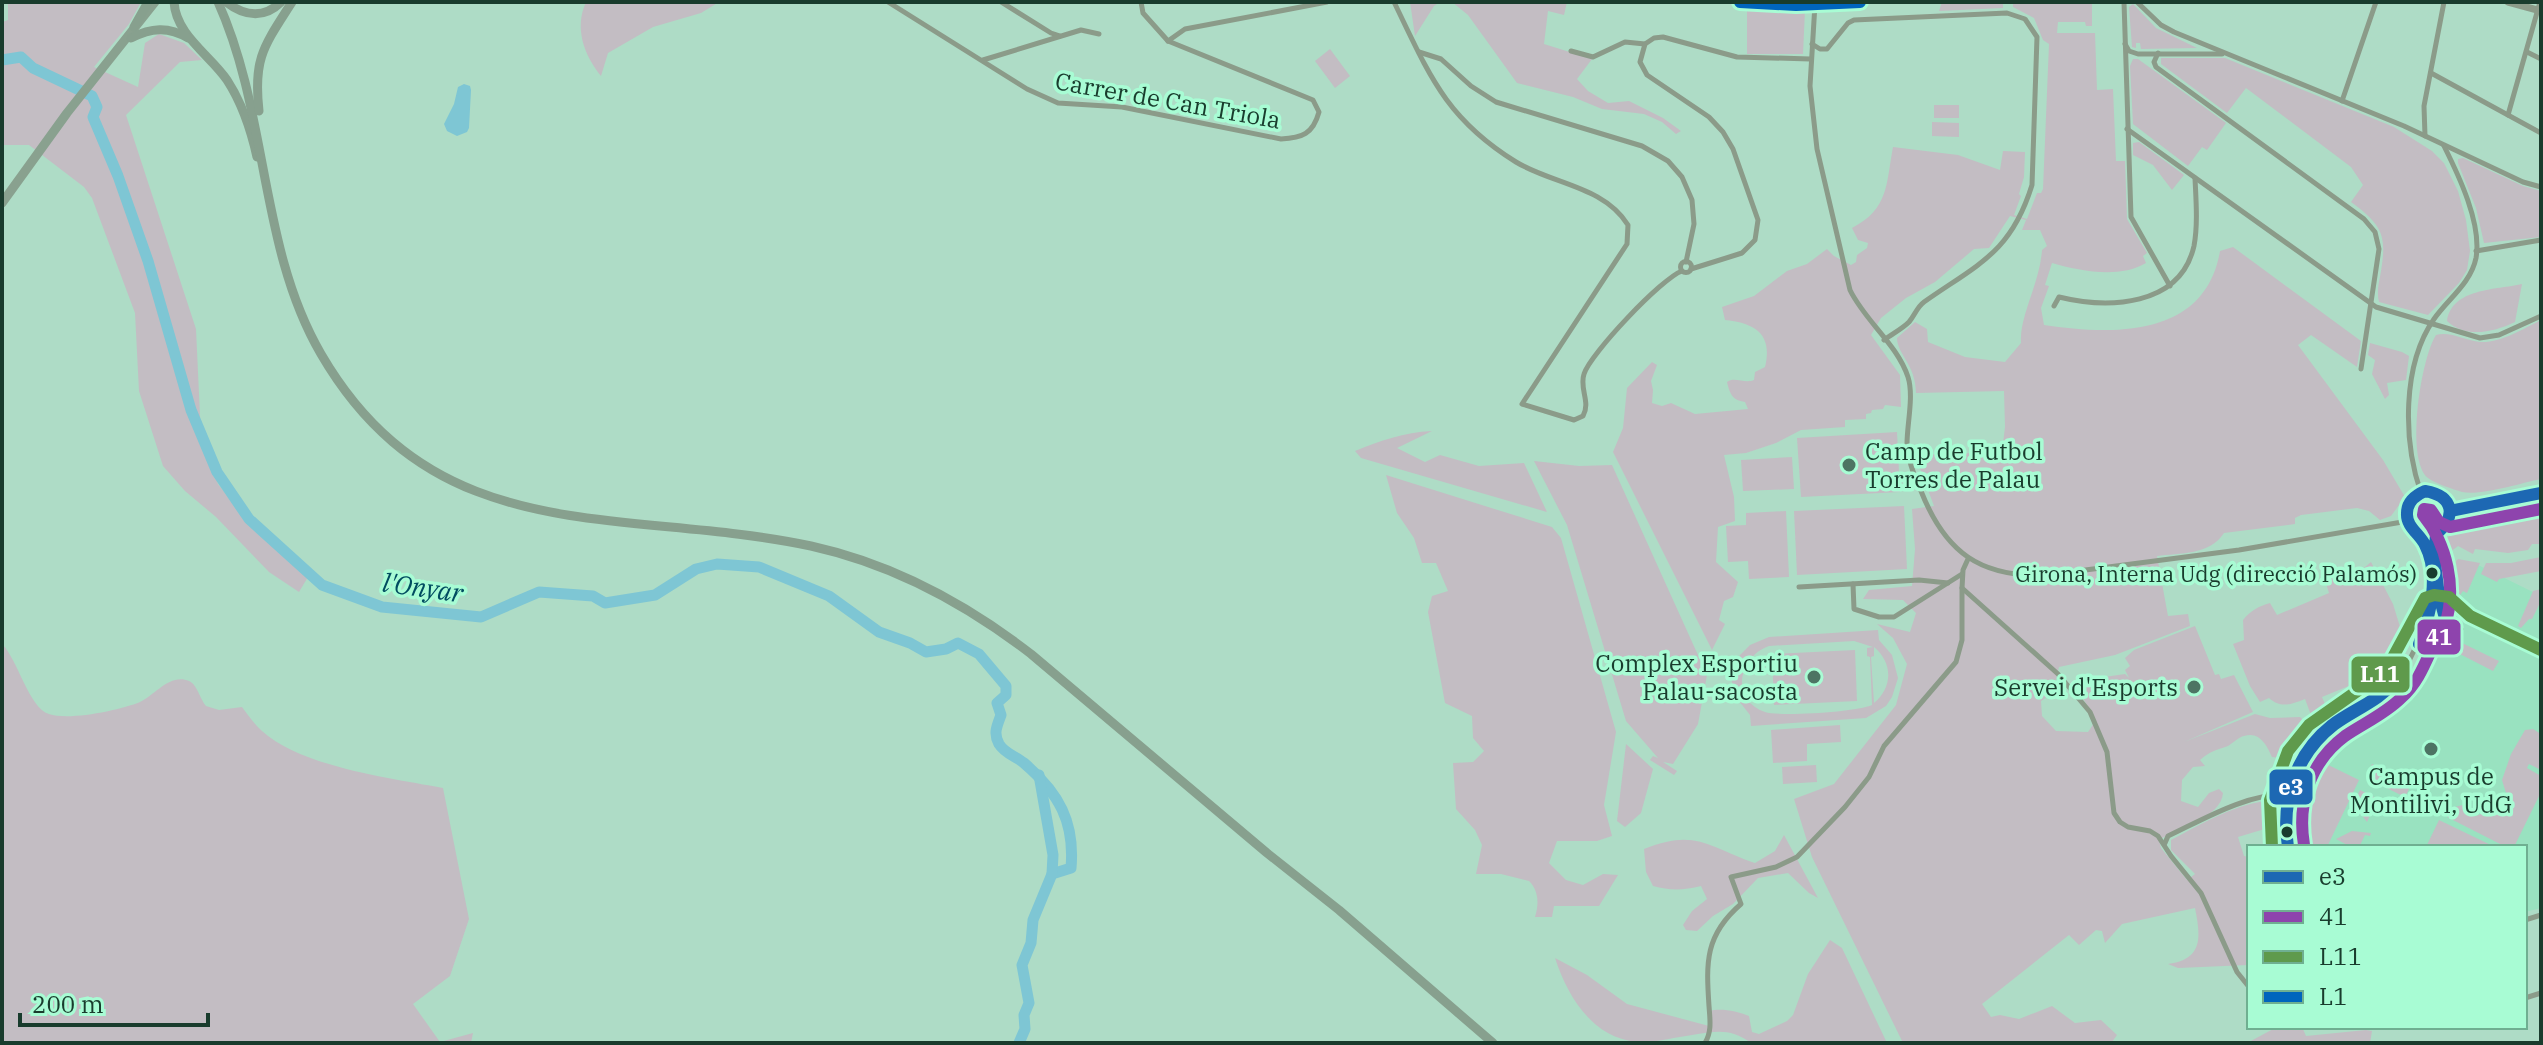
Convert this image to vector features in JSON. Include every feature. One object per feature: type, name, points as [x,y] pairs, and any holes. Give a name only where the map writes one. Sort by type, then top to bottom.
[{"type":"highway","points":[[134,27],[148,2]]},
{"type":"highway","points":[[174,2],[179,23],[227,80],[243,111],[255,150],[271,227],[301,314],[340,384],[383,431],[437,473],[497,500],[557,515],[811,546],[886,569],[949,598],[1004,632],[1031,654],[1339,910],[1493,1043]]},
{"type":"highway","points":[[218,2],[238,53],[282,257]]},
{"type":"highway","points":[[226,2],[238,10],[258,14],[274,9],[281,2]]},
{"type":"highway","points":[[259,139],[257,66],[268,38],[292,2]]},
{"type":"highway","points":[[131,38],[150,30],[164,29],[192,40]]},
{"type":"main road","points":[[2,203],[50,135],[155,2]]},
{"type":"main road","points":[[113,55],[163,2]]},
{"type":"street","name":"Carrer de Can Triola","points":[[888,2],[1027,89],[1058,103],[1122,107],[1281,139],[1306,135],[1317,120],[1319,112],[1313,100],[1168,41]]},
{"type":"street","points":[[1001,2],[1061,37]]},
{"type":"street","points":[[1141,2],[1143,13],[1168,41],[1185,29],[1327,2]]},
{"type":"street","points":[[1394,2],[1443,97],[1475,132],[1518,163],[1594,194],[1610,205],[1628,225],[1627,244],[1522,404],[1574,420],[1583,416],[1587,404],[1582,383],[1588,364],[1661,283],[1682,271],[1688,272],[1742,253],[1755,240],[1758,220],[1729,140],[1709,117],[1647,75],[1639,56],[1645,44],[1663,37],[1737,57],[1810,59]]},
{"type":"street","points":[[1740,2],[1860,2]]},
{"type":"street","points":[[2124,2],[2131,217],[2170,286]]},
{"type":"street","points":[[2137,2],[2167,28],[2444,145],[2523,182],[2541,187]]},
{"type":"street","points":[[2342,101],[2376,2]]},
{"type":"street","points":[[2425,137],[2424,106],[2444,2]]},
{"type":"street","points":[[2508,2],[2540,8],[2508,115]]},
{"type":"street","points":[[1815,4],[1810,86],[1820,165],[1850,290],[1904,369],[1909,382],[1907,444],[1913,474],[1932,519],[1968,559],[1996,572],[2047,575],[2230,552],[2408,521]]},
{"type":"street","points":[[1812,44],[1827,49],[1854,20],[1942,16],[2012,13],[2027,20],[2036,34],[2032,185],[2025,207],[2012,233],[1995,254],[1921,304],[1907,324],[1884,340]]},
{"type":"street","points":[[982,61],[1081,30],[1099,34]]},
{"type":"street","points":[[1571,51],[1593,57],[1625,42],[1645,44]]},
{"type":"street","points":[[2124,43],[2129,51],[2138,54],[2226,54]]},
{"type":"street","points":[[2198,53],[2203,44]]},
{"type":"street","points":[[1418,52],[1445,61],[1471,86],[1496,102],[1642,146],[1668,161],[1682,177],[1692,200],[1694,224],[1686,262],[1681,265],[1682,271]]},
{"type":"street","points":[[2527,52],[2541,59]]},
{"type":"street","points":[[2158,53],[2154,62],[2156,67],[2368,222],[2376,234],[2379,249],[2361,369]]},
{"type":"street","points":[[2125,67],[2128,59],[2138,54]]},
{"type":"street","points":[[2431,73],[2541,133]]},
{"type":"street","points":[[2127,129],[2370,305],[2485,338],[2541,316]]},
{"type":"street","points":[[2421,493],[2411,452],[2409,408],[2418,359],[2431,324],[2468,278],[2476,251],[2466,195],[2444,145]]},
{"type":"street","points":[[2054,306],[2059,297],[2085,302],[2116,302],[2144,297],[2170,286],[2185,269],[2194,245],[2195,178]]},
{"type":"street","points":[[2476,251],[2541,240]]},
{"type":"street","points":[[1686,262],[1690,263],[1691,269]]},
{"type":"street","points":[[2288,845],[2285,822],[2287,794],[2302,759],[2319,737],[2392,686],[2406,668],[2430,618],[2436,611],[2461,629],[2434,627],[2430,618],[2432,593],[2429,556],[2419,533],[2408,521],[2408,505],[2421,493],[2432,492],[2442,496],[2450,511],[2447,525],[2436,534],[2419,533]]},
{"type":"street","points":[[2450,511],[2541,493]]},
{"type":"street","points":[[2415,648],[2442,626],[2434,555],[2436,534]]},
{"type":"street","points":[[1705,1043],[1710,1034],[1709,950],[1715,932],[1725,917],[1741,904],[1731,877],[1776,867],[1802,853],[1845,807],[1869,777],[1884,746],[1956,662],[1962,640],[1963,573],[1968,559]]},
{"type":"street","points":[[1853,584],[1854,609],[1879,617],[1894,617],[1963,573]]},
{"type":"street","points":[[1799,587],[1919,580],[1948,583]]},
{"type":"street","points":[[1962,588],[2070,685],[2099,730],[2110,764],[2114,813],[2128,827],[2150,831],[2158,836],[2201,893],[2237,972],[2247,984]]},
{"type":"street","points":[[2164,844],[2168,836],[2211,815],[2265,797],[2287,794]]},
{"type":"shaded area","points":[[8,2],[141,2],[129,24],[94,67],[138,87],[145,43],[159,34],[184,43],[202,60],[180,62],[126,115],[196,329],[201,437],[218,484],[256,532],[308,577],[299,592],[269,572],[163,466],[139,391],[135,313],[92,198],[84,187],[29,145],[2,145],[2,22],[8,20]]},
{"type":"shaded area","points":[[586,2],[719,2],[701,13],[653,27],[608,53],[601,76],[583,41],[581,22]]},
{"type":"shaded area","points":[[1410,2],[1440,2],[1434,6],[1415,36]]},
{"type":"shaded area","points":[[1452,2],[1567,2],[1564,15],[1548,11],[1544,44],[1592,59],[1577,79],[1588,91],[1608,103],[1629,101],[1681,131],[1676,134],[1662,122],[1644,114],[1602,109],[1573,97],[1517,83],[1468,15]]},
{"type":"shaded area","points":[[1942,2],[2003,2],[2003,8],[1939,11]]},
{"type":"shaded area","points":[[2013,2],[2092,2],[2092,26],[2086,26],[2085,22],[2058,22],[2057,33],[2095,33],[2097,90],[2113,89],[2116,161],[2125,161],[2127,219],[2147,253],[2143,256],[2146,263],[2124,271],[2087,271],[2052,263],[2045,285],[2049,286],[2041,308],[2044,325],[2125,329],[2152,325],[2175,316],[2196,301],[2211,280],[2220,251],[2233,247],[2361,341],[2357,367],[2311,335],[2298,345],[2383,460],[2405,497],[2391,516],[2380,520],[2369,511],[2357,508],[2301,515],[2295,518],[2295,524],[2224,533],[2203,549],[2157,556],[2168,616],[2188,614],[2190,626],[2115,655],[2059,667],[2052,694],[2041,701],[2042,716],[2056,731],[2088,732],[2096,720],[2070,682],[2125,674],[2129,678],[2125,670],[2130,666],[2125,658],[2134,650],[2195,626],[2215,675],[2219,674],[2221,679],[2234,675],[2253,712],[2184,742],[2255,714],[2270,718],[2300,717],[2314,731],[2297,752],[2287,757],[2272,757],[2262,740],[2250,735],[2206,755],[2200,760],[2205,766],[2193,767],[2182,780],[2181,801],[2198,807],[2209,793],[2219,789],[2223,793],[2220,802],[2207,816],[2159,840],[2161,848],[2187,880],[2195,874],[2171,850],[2171,840],[2235,809],[2262,802],[2274,801],[2278,805],[2278,825],[2238,837],[2244,856],[2247,857],[2247,965],[2178,968],[2168,964],[2194,952],[2198,938],[2195,908],[2122,924],[2105,943],[2102,931],[2096,930],[2079,945],[2069,935],[1982,1004],[1991,1017],[2000,1015],[2019,1019],[2052,1006],[2075,1023],[2101,1020],[2117,1035],[2112,1042],[1903,1043],[1812,857],[1794,799],[1834,784],[1896,705],[1907,664],[1893,638],[1877,624],[1910,632],[1916,613],[1903,600],[1863,599],[1869,590],[1912,586],[1915,549],[1912,509],[1934,506],[1915,455],[2002,452],[2004,391],[1916,393],[1913,375],[1897,338],[1915,322],[1927,329],[1928,342],[1965,357],[2005,362],[2021,343],[2023,322],[2038,275],[2042,250],[2047,246],[2040,230],[2022,230],[2026,220],[2010,216],[1989,248],[1974,249],[1935,282],[1906,298],[1881,318],[1871,335],[1900,375],[1901,407],[1885,405],[1883,409],[1866,414],[1866,419],[1845,420],[1845,427],[1801,430],[1746,453],[1724,455],[1734,497],[1735,521],[1718,527],[1716,562],[1738,582],[1733,597],[1724,601],[1719,620],[1725,624],[1712,650],[1613,452],[1623,428],[1627,388],[1652,362],[1657,365],[1651,381],[1652,403],[1662,406],[1671,403],[1695,414],[1748,409],[1745,402],[1732,396],[1727,382],[1754,380],[1755,372],[1765,367],[1764,338],[1753,327],[1725,320],[1722,307],[1754,296],[1787,271],[1807,264],[1827,249],[1851,265],[1856,262],[1857,255],[1867,248],[1868,243],[1858,240],[1852,228],[1873,213],[1879,204],[1887,184],[1893,147],[1958,155],[2000,170],[2003,151],[2025,152],[2021,196],[2014,215],[2027,219],[2037,193],[2043,189],[2049,44],[2043,40],[2034,18],[2013,7]]},
{"type":"shaded area","points":[[2133,4],[2156,28],[2197,48],[2141,49],[2140,43],[2136,43],[2136,48],[2132,47],[2129,7]]},
{"type":"shaded area","points":[[1747,8],[1805,10],[1803,54],[1747,54]]},
{"type":"shaded area","points":[[1330,49],[1350,76],[1335,88],[1315,61]]},
{"type":"shaded area","points":[[2161,58],[2225,58],[2394,127],[2432,151],[2444,163],[2458,191],[2466,220],[2470,251],[2467,270],[2459,283],[2428,315],[2379,302],[2383,242],[2377,226],[2351,202],[2363,185],[2351,167],[2246,88],[2227,113],[2161,64]]},
{"type":"shaded area","points":[[2133,59],[2138,59],[2226,123],[2207,150],[2202,147],[2188,166],[2133,124],[2130,66]]},
{"type":"shaded area","points":[[1934,105],[1959,105],[1959,118],[1934,118]]},
{"type":"shaded area","points":[[1932,122],[1959,123],[1959,137],[1932,136]]},
{"type":"shaded area","points":[[2139,142],[2184,175],[2172,190],[2153,165],[2133,155],[2133,143]]},
{"type":"shaded area","points":[[2463,158],[2523,186],[2541,191],[2541,237],[2484,243],[2476,208],[2458,163],[2458,159]]},
{"type":"shaded area","points":[[2522,284],[2515,322],[2498,329],[2471,332],[2447,321],[2457,302],[2466,296]]},
{"type":"shaded area","points":[[2541,320],[2541,479],[2470,493],[2428,478],[2417,451],[2416,430],[2425,364],[2436,335],[2447,334],[2488,342],[2512,335]]},
{"type":"shaded area","points":[[2370,343],[2409,356],[2406,380],[2387,383],[2389,395],[2385,399],[2372,374],[2375,360],[2368,355]]},
{"type":"shaded area","points":[[1432,431],[1397,448],[1425,462],[1440,455],[1479,466],[1524,463],[1547,512],[1361,458],[1355,451],[1402,435]]},
{"type":"shaded area","name":"Camp de Futbol Torres de Palau","points":[[1897,432],[1900,492],[1801,497],[1797,438]]},
{"type":"shaded area","points":[[1792,457],[1794,489],[1743,491],[1741,460]]},
{"type":"shaded area","points":[[1534,461],[1579,466],[1612,465],[1707,675],[1698,724],[1673,764],[1663,762],[1677,771],[1674,775],[1650,760],[1653,756],[1658,758],[1626,721],[1567,525]]},
{"type":"shaded area","points":[[1386,475],[1552,527],[1561,538],[1616,732],[1604,805],[1612,836],[1597,841],[1557,841],[1549,863],[1566,880],[1583,885],[1603,874],[1618,875],[1599,906],[1554,906],[1552,917],[1535,917],[1537,898],[1529,881],[1501,874],[1476,874],[1482,845],[1475,830],[1456,809],[1453,763],[1473,762],[1484,751],[1473,738],[1472,716],[1445,703],[1428,612],[1432,596],[1448,591],[1436,563],[1422,563],[1414,538],[1397,513]]},
{"type":"shaded area","points":[[2429,495],[2442,500],[2447,513],[2442,526],[2429,531],[2416,526],[2411,513],[2416,500]]},
{"type":"shaded area","points":[[2541,503],[2541,544],[2508,553],[2475,549],[2473,554],[2458,546],[2449,553],[2443,574],[2442,543],[2463,522],[2472,517]]},
{"type":"shaded area","points":[[1904,506],[1907,569],[1797,575],[1794,511]]},
{"type":"shaded area","points":[[1786,511],[1789,577],[1749,579],[1748,561],[1728,562],[1726,526],[1746,525],[1746,513]]},
{"type":"shaded area","points":[[2541,557],[2541,571],[2499,579],[2497,582],[2481,574],[2486,563],[2511,563]]},
{"type":"shaded area","points":[[2458,559],[2480,563],[2467,593],[2463,591],[2449,609],[2448,595]]},
{"type":"shaded area","name":"Campus de Montilivi, UdG","points":[[2457,561],[2478,565],[2541,596],[2541,908],[2527,912],[2527,845],[2295,845],[2294,815],[2310,762],[2332,736],[2372,712],[2401,689],[2427,645],[2436,636],[2455,634],[2459,624],[2450,610]]},
{"type":"shaded area","points":[[2371,562],[2393,604],[2405,643],[2393,645],[2387,661],[2372,671],[2379,685],[2362,695],[2356,683],[2322,697],[2327,709],[2311,715],[2305,699],[2287,704],[2278,704],[2269,698],[2260,702],[2233,644],[2244,640],[2243,620],[2266,604],[2270,603],[2277,615],[2329,593],[2325,580],[2345,572],[2358,573]]},
{"type":"shaded area","points":[[2541,589],[2541,601],[2532,619],[2521,628],[2518,626],[2533,591]]},
{"type":"shaded area","points":[[2461,615],[2504,636],[2502,641],[2461,621],[2458,619]]},
{"type":"shaded area","points":[[1878,630],[1879,640],[1892,655],[1898,678],[1892,697],[1886,706],[1866,718],[1751,726],[1750,715],[1735,696],[1731,677],[1736,659],[1750,645],[1769,637]],"holes":[[[1854,641],[1873,647],[1867,648],[1872,705],[1835,712],[1773,713],[1754,706],[1746,698],[1742,679],[1745,669],[1750,659],[1769,646]],[[1874,647],[1885,660],[1888,675],[1885,690],[1874,703],[1871,657],[1874,656]]]},
{"type":"shaded area","points":[[2458,641],[2499,661],[2493,671],[2454,651]]},
{"type":"shaded area","points":[[2,644],[35,703],[49,714],[95,714],[121,708],[140,702],[169,682],[182,679],[194,685],[206,706],[219,710],[242,707],[262,731],[300,754],[373,775],[443,788],[469,919],[450,976],[413,1004],[440,1042],[473,1033],[471,1043],[2,1043]]},
{"type":"shaded area","name":"Complex Esportiu Palau-sacosta","points":[[1855,650],[1857,701],[1774,705],[1772,654]]},
{"type":"shaded area","points":[[1840,725],[1841,742],[1807,744],[1807,761],[1773,763],[1771,730]]},
{"type":"shaded area","points":[[2533,729],[2541,734],[2541,770],[2529,764],[2527,768],[2541,776],[2541,792],[2515,845],[2502,845],[2447,817],[2455,807],[2466,804],[2476,816],[2493,809],[2506,793],[2502,780],[2511,754],[2525,730]]},
{"type":"shaded area","points":[[1626,744],[1653,769],[1641,813],[1625,827],[1617,821]]},
{"type":"shaded area","points":[[2312,757],[2359,780],[2328,845],[2310,845],[2294,837],[2293,816],[2302,776]]},
{"type":"shaded area","points":[[2372,764],[2412,783],[2405,797],[2366,778]]},
{"type":"shaded area","points":[[1816,765],[1817,782],[1783,784],[1782,767]]},
{"type":"shaded area","points":[[2360,790],[2378,799],[2374,808],[2368,811],[2371,813],[2367,822],[2353,804]]},
{"type":"shaded area","points":[[2439,820],[2491,845],[2427,845]]},
{"type":"shaded area","points":[[2352,831],[2371,833],[2370,836],[2365,835],[2360,845],[2347,845],[2336,839]]},
{"type":"shaded area","points":[[1784,835],[1818,898],[1788,873],[1758,878],[1733,904],[1713,916],[1697,931],[1686,930],[1683,925],[1692,911],[1707,899],[1701,886],[1666,889],[1653,886],[1646,872],[1644,849],[1662,843],[1677,840],[1701,842],[1755,863],[1775,851]]},
{"type":"shaded area","points":[[1830,940],[1842,948],[1887,1043],[1751,1043],[1723,1032],[1649,1042],[1626,1040],[1597,1026],[1586,1015],[1567,988],[1555,958],[1587,975],[1627,1004],[1709,1026],[1709,1011],[1734,1011],[1749,1016],[1752,1032],[1759,1034],[1793,1015],[1808,974]]},
{"type":"shaded area","points":[[2273,1029],[2303,1029],[2306,1036],[2372,1031],[2370,1043],[2247,1043]]},
{"type":"water","points":[[464,84],[471,90],[469,128],[457,136],[447,131],[444,124],[458,87]]},
{"type":"waterway","name":"l'Onyar","points":[[2,60],[21,57],[33,68],[92,96],[97,107],[93,117],[148,261],[191,410],[217,472],[249,519],[322,585],[382,607],[481,617],[539,592],[593,596],[605,603],[655,595],[696,569],[717,564],[759,567],[829,596],[879,632],[926,652],[946,649],[958,643],[979,654],[1006,686],[1006,695],[997,703],[1001,715],[997,740],[1004,750],[1036,774],[1055,797],[1067,822],[1072,852],[1071,868],[1052,874],[1033,920],[1031,943],[1022,965],[1029,1003],[1024,1015],[1025,1029],[1019,1043]]},
{"type":"waterway","name":"l'Onyar","points":[[1039,775],[1053,855],[1052,874]]},
{"type":"transit line","name":"L1","points":[[1740,2],[1796,5],[1860,2]]},
{"type":"transit line","name":"e3","points":[[2425,491],[2442,497],[2449,508],[2447,521],[2436,534],[2435,545],[2436,578],[2446,622],[2419,644],[2430,608],[2432,569],[2430,556],[2411,526],[2407,513],[2413,499],[2425,491]]},
{"type":"transit line","name":"e3","points":[[2450,511],[2541,493]]},
{"type":"transit line","name":"41","points":[[2304,845],[2305,799],[2323,758],[2345,736],[2407,693],[2445,625],[2450,596],[2448,567],[2438,539],[2423,515],[2424,509],[2431,510],[2439,522],[2450,527],[2541,509]]},
{"type":"transit line","name":"L11","points":[[2272,845],[2270,800],[2288,751],[2309,725],[2380,675],[2425,598],[2434,595],[2449,597],[2470,616],[2541,650]]},
{"type":"transit line","name":"e3","points":[[2301,762],[2321,736],[2335,724],[2389,688]]},
{"type":"transit line","name":"e3","points":[[2301,762],[2308,750],[2332,725],[2389,688]]},
{"type":"transit line","name":"e3","points":[[2287,810],[2301,764]]},
{"type":"transit line","name":"e3","points":[[2287,810],[2293,780],[2301,764]]},
{"type":"transit line","name":"e3","points":[[2286,829],[2287,810]]},
{"type":"transit line","name":"e3","points":[[2286,829],[2287,810]]},
{"type":"transit line","name":"e3","points":[[2286,829],[2288,845]]},
{"type":"transit line","name":"e3","points":[[2286,829],[2288,845]]},
{"type":"place","name":"Camp de Futbol Torres de Palau","points":[[1849,465]]},
{"type":"place","name":"Girona, Interna Udg (direcció Palamós)","points":[[2432,573]]},
{"type":"place","name":"Complex Esportiu Palau-sacosta","points":[[1814,677]]},
{"type":"place","name":"Servei d'Esports","points":[[2194,687]]},
{"type":"place","name":"Campus de Montilivi, UdG","points":[[2431,749]]}]
